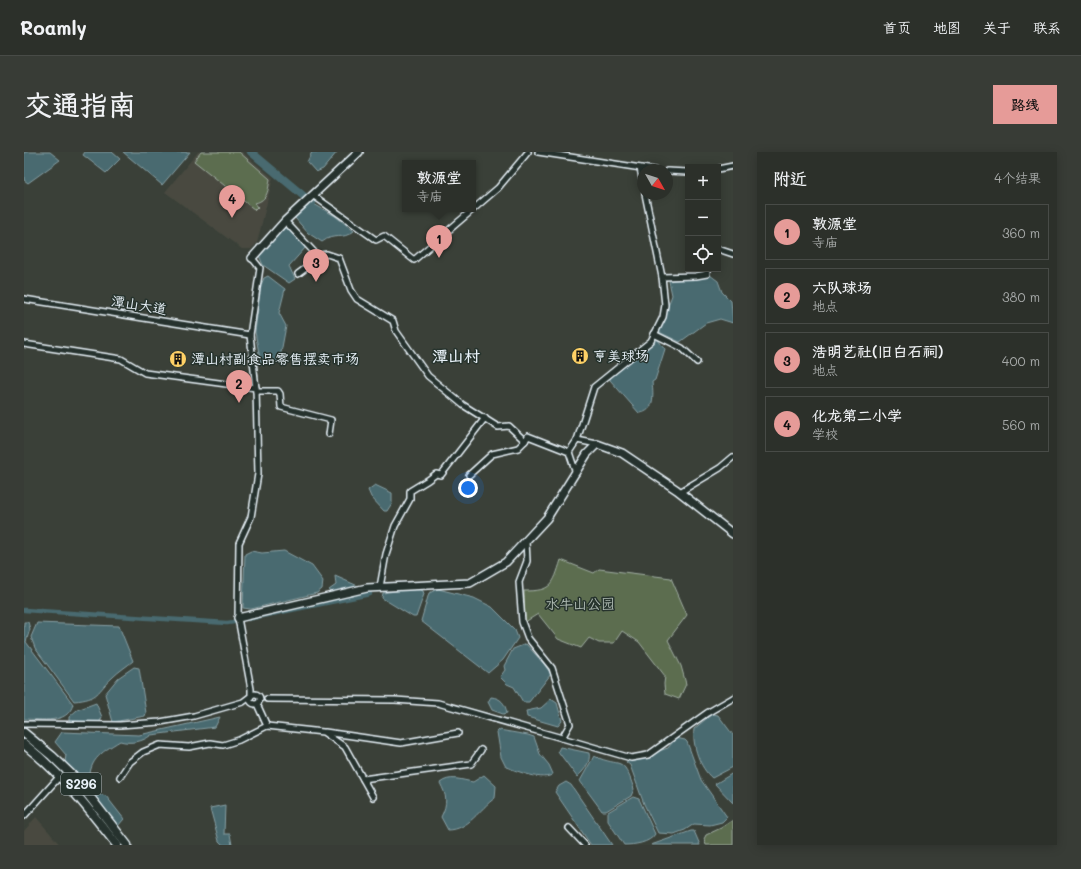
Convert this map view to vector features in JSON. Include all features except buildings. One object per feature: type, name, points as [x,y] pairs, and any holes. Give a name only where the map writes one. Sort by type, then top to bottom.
[{"type":"main road","name":"S296","points":[[24,734],[52,756],[76,779],[126,845]]},
{"type":"main road","name":"S296","points":[[24,744],[71,787],[117,845]]},
{"type":"street","points":[[267,726],[256,704],[250,701],[251,689],[238,618],[239,543],[251,517],[258,474],[256,390],[250,335],[260,268],[252,258],[285,222],[359,152]]},
{"type":"street","points":[[476,207],[498,188],[528,152]]},
{"type":"street","points":[[538,152],[637,168]]},
{"type":"street","points":[[721,168],[733,166]]},
{"type":"street","points":[[673,172],[685,172]]},
{"type":"street","points":[[311,199],[376,240],[384,236],[414,260],[470,212]]},
{"type":"street","points":[[569,452],[577,440],[594,387],[651,341],[663,317],[666,305],[662,277],[646,200]]},
{"type":"street","points":[[285,222],[314,252],[315,256]]},
{"type":"street","points":[[721,250],[733,254]]},
{"type":"street","points":[[298,274],[306,268],[315,256],[327,254],[339,258],[351,290],[357,299],[392,321],[396,331],[428,376],[463,405],[498,427],[509,426],[525,441]]},
{"type":"street","points":[[662,277],[696,276],[707,274],[707,272]]},
{"type":"street","name":"潭山大道","points":[[24,300],[250,335]]},
{"type":"street","points":[[654,334],[682,348],[698,362]]},
{"type":"street","points":[[24,344],[121,358],[144,373],[256,390],[278,391],[280,394],[281,407],[331,420],[329,434]]},
{"type":"street","points":[[380,587],[386,554],[395,526],[410,499],[410,491],[436,474],[441,475],[485,418]]},
{"type":"street","points":[[469,475],[492,454],[518,448],[528,436],[569,452]]},
{"type":"street","points":[[577,440],[597,444],[622,453],[680,492],[733,534]]},
{"type":"street","points":[[238,618],[367,588],[470,583],[506,562],[526,541],[546,518],[587,454],[597,444]]},
{"type":"street","points":[[569,452],[576,473]]},
{"type":"street","points":[[680,492],[720,468],[733,456]]},
{"type":"street","points":[[526,541],[527,560],[519,582],[522,622],[528,638],[552,668],[559,684],[570,724],[562,738]]},
{"type":"street","points":[[251,689],[258,695],[267,699],[395,700],[438,703],[631,758],[648,755],[707,713],[733,698]]},
{"type":"street","points":[[24,724],[120,725],[160,722],[194,716],[243,702],[251,696],[258,695]]},
{"type":"street","points":[[256,704],[260,700],[258,695]]},
{"type":"street","points":[[243,702],[256,704],[267,699]]},
{"type":"street","points":[[120,777],[130,762],[143,752],[160,746],[189,746],[210,743],[223,745],[239,740],[267,726],[401,743],[458,733]]},
{"type":"street","points":[[323,732],[345,747],[373,797]]},
{"type":"street","points":[[363,779],[471,764],[482,750]]},
{"type":"street","points":[[24,816],[60,776]]},
{"type":"street","points":[[569,828],[585,845]]},
{"type":"shaded area","points":[[198,152],[242,152],[273,178],[257,243],[251,249],[242,249],[165,192]]},
{"type":"shaded area","points":[[36,817],[60,845],[24,845],[24,831]]},
{"type":"green space","points":[[201,152],[239,152],[270,179],[267,194],[263,200],[255,203],[258,207],[255,210],[194,161]]},
{"type":"green space","name":"水牛山公园","points":[[561,560],[594,573],[599,569],[671,578],[687,615],[668,640],[681,666],[686,684],[679,699],[665,694],[665,676],[639,642],[622,631],[614,643],[599,643],[589,638],[581,648],[558,639],[538,614],[525,622],[524,591],[540,590],[550,585],[556,575]]},
{"type":"green space","points":[[733,820],[733,845],[706,845],[704,839],[706,835]]},
{"type":"water","points":[[24,152],[50,152],[60,160],[28,183],[24,180]]},
{"type":"water","points":[[85,152],[112,152],[120,159],[106,173],[83,155]]},
{"type":"water","points":[[123,152],[190,152],[162,185]]},
{"type":"water","points":[[312,152],[337,152],[323,169],[316,172],[307,162]]},
{"type":"water","points":[[312,203],[335,216],[354,231],[346,236],[331,237],[322,242],[308,233],[295,218],[306,206]]},
{"type":"water","points":[[284,225],[287,226],[306,247],[289,266],[295,279],[289,283],[263,265],[258,253]]},
{"type":"water","points":[[710,275],[718,281],[722,292],[731,301],[733,323],[720,319],[706,323],[680,342],[659,332],[672,295],[669,281]]},
{"type":"water","points":[[268,276],[285,289],[279,313],[286,326],[280,358],[278,361],[261,364],[255,332],[261,285],[264,278]]},
{"type":"water","points":[[658,340],[665,349],[655,380],[652,382],[653,391],[651,406],[644,412],[639,413],[610,380],[610,376],[653,341]]},
{"type":"water","points":[[375,485],[392,493],[392,503],[387,511],[384,511],[371,497],[368,490]]},
{"type":"water","points":[[251,551],[262,553],[284,551],[312,566],[323,581],[322,589],[317,593],[251,609],[243,608],[245,554]]},
{"type":"water","points":[[335,576],[358,586],[333,593],[329,590],[336,585]]},
{"type":"water","points":[[407,589],[419,589],[423,591],[424,594],[416,617],[413,617],[382,598],[383,593]]},
{"type":"water","points":[[438,589],[474,598],[492,607],[515,630],[518,638],[503,660],[488,673],[421,621],[429,593]]},
{"type":"water","points":[[24,622],[28,622],[30,629],[26,642],[73,704],[70,711],[60,718],[46,720],[24,719]]},
{"type":"water","points":[[37,623],[119,626],[133,661],[115,675],[97,694],[89,699],[74,701],[35,648],[31,637]]},
{"type":"water","points":[[526,644],[551,674],[529,702],[523,702],[514,687],[507,684],[500,677],[505,670],[504,666],[513,649]]},
{"type":"water","points":[[134,667],[139,668],[146,713],[145,716],[113,722],[105,694],[118,678]]},
{"type":"water","points":[[491,697],[502,702],[507,713],[503,714],[492,710],[488,702]]},
{"type":"water","points":[[551,699],[557,703],[562,721],[558,726],[527,717],[526,711],[541,708]]},
{"type":"water","points":[[96,703],[102,717],[99,723],[69,722],[69,717],[77,710]]},
{"type":"water","points":[[712,714],[718,715],[733,735],[733,767],[712,778],[704,768],[698,756],[694,742],[694,729]]},
{"type":"water","points":[[220,717],[215,727],[151,735],[136,742],[120,741],[96,759],[91,770],[90,786],[99,794],[106,796],[124,819],[117,827],[65,762],[66,755],[55,742],[62,732],[139,735]]},
{"type":"water","points":[[499,730],[534,737],[540,754],[549,765],[553,774],[543,777],[523,773],[506,767],[501,757],[497,732]]},
{"type":"water","points":[[676,738],[687,742],[701,780],[727,817],[722,822],[710,825],[694,824],[685,830],[674,834],[658,833],[644,804],[630,765],[626,762],[668,748]]},
{"type":"water","points":[[560,747],[589,753],[589,760],[586,766],[577,777],[558,751]]},
{"type":"water","points":[[594,756],[623,766],[627,770],[634,789],[631,796],[606,811],[602,811],[580,781]]},
{"type":"water","points":[[733,773],[733,803],[715,784]]},
{"type":"water","points":[[484,775],[496,786],[495,798],[468,823],[462,827],[448,830],[441,817],[445,808],[446,800],[440,783],[448,779],[460,779],[473,782]]},
{"type":"water","points":[[566,782],[571,785],[612,845],[591,845],[555,792],[559,786]]},
{"type":"water","points":[[633,797],[639,799],[655,834],[649,840],[637,844],[624,845],[608,821],[608,812]]},
{"type":"water","points":[[225,805],[224,834],[230,834],[232,845],[223,845],[219,841],[210,808]]},
{"type":"water","points":[[694,831],[700,845],[651,845]]},
{"type":"waterway","points":[[251,152],[312,203]]},
{"type":"waterway","points":[[248,619],[370,594]]},
{"type":"waterway","points":[[24,610],[227,623],[241,621]]},
{"type":"place","name":"化龙第二小学","points":[[232,218]]},
{"type":"place","name":"敦源堂","points":[[439,258]]},
{"type":"place","name":"浩明艺社(旧白石祠)","points":[[316,282]]},
{"type":"place","name":"亨美球场","points":[[580,356]]},
{"type":"place","name":"潭山村副食品零售摆卖市场","points":[[178,359]]},
{"type":"place","name":"六队球场","points":[[239,403]]},
{"type":"district","name":"潭山村","points":[[456,356]]}]
